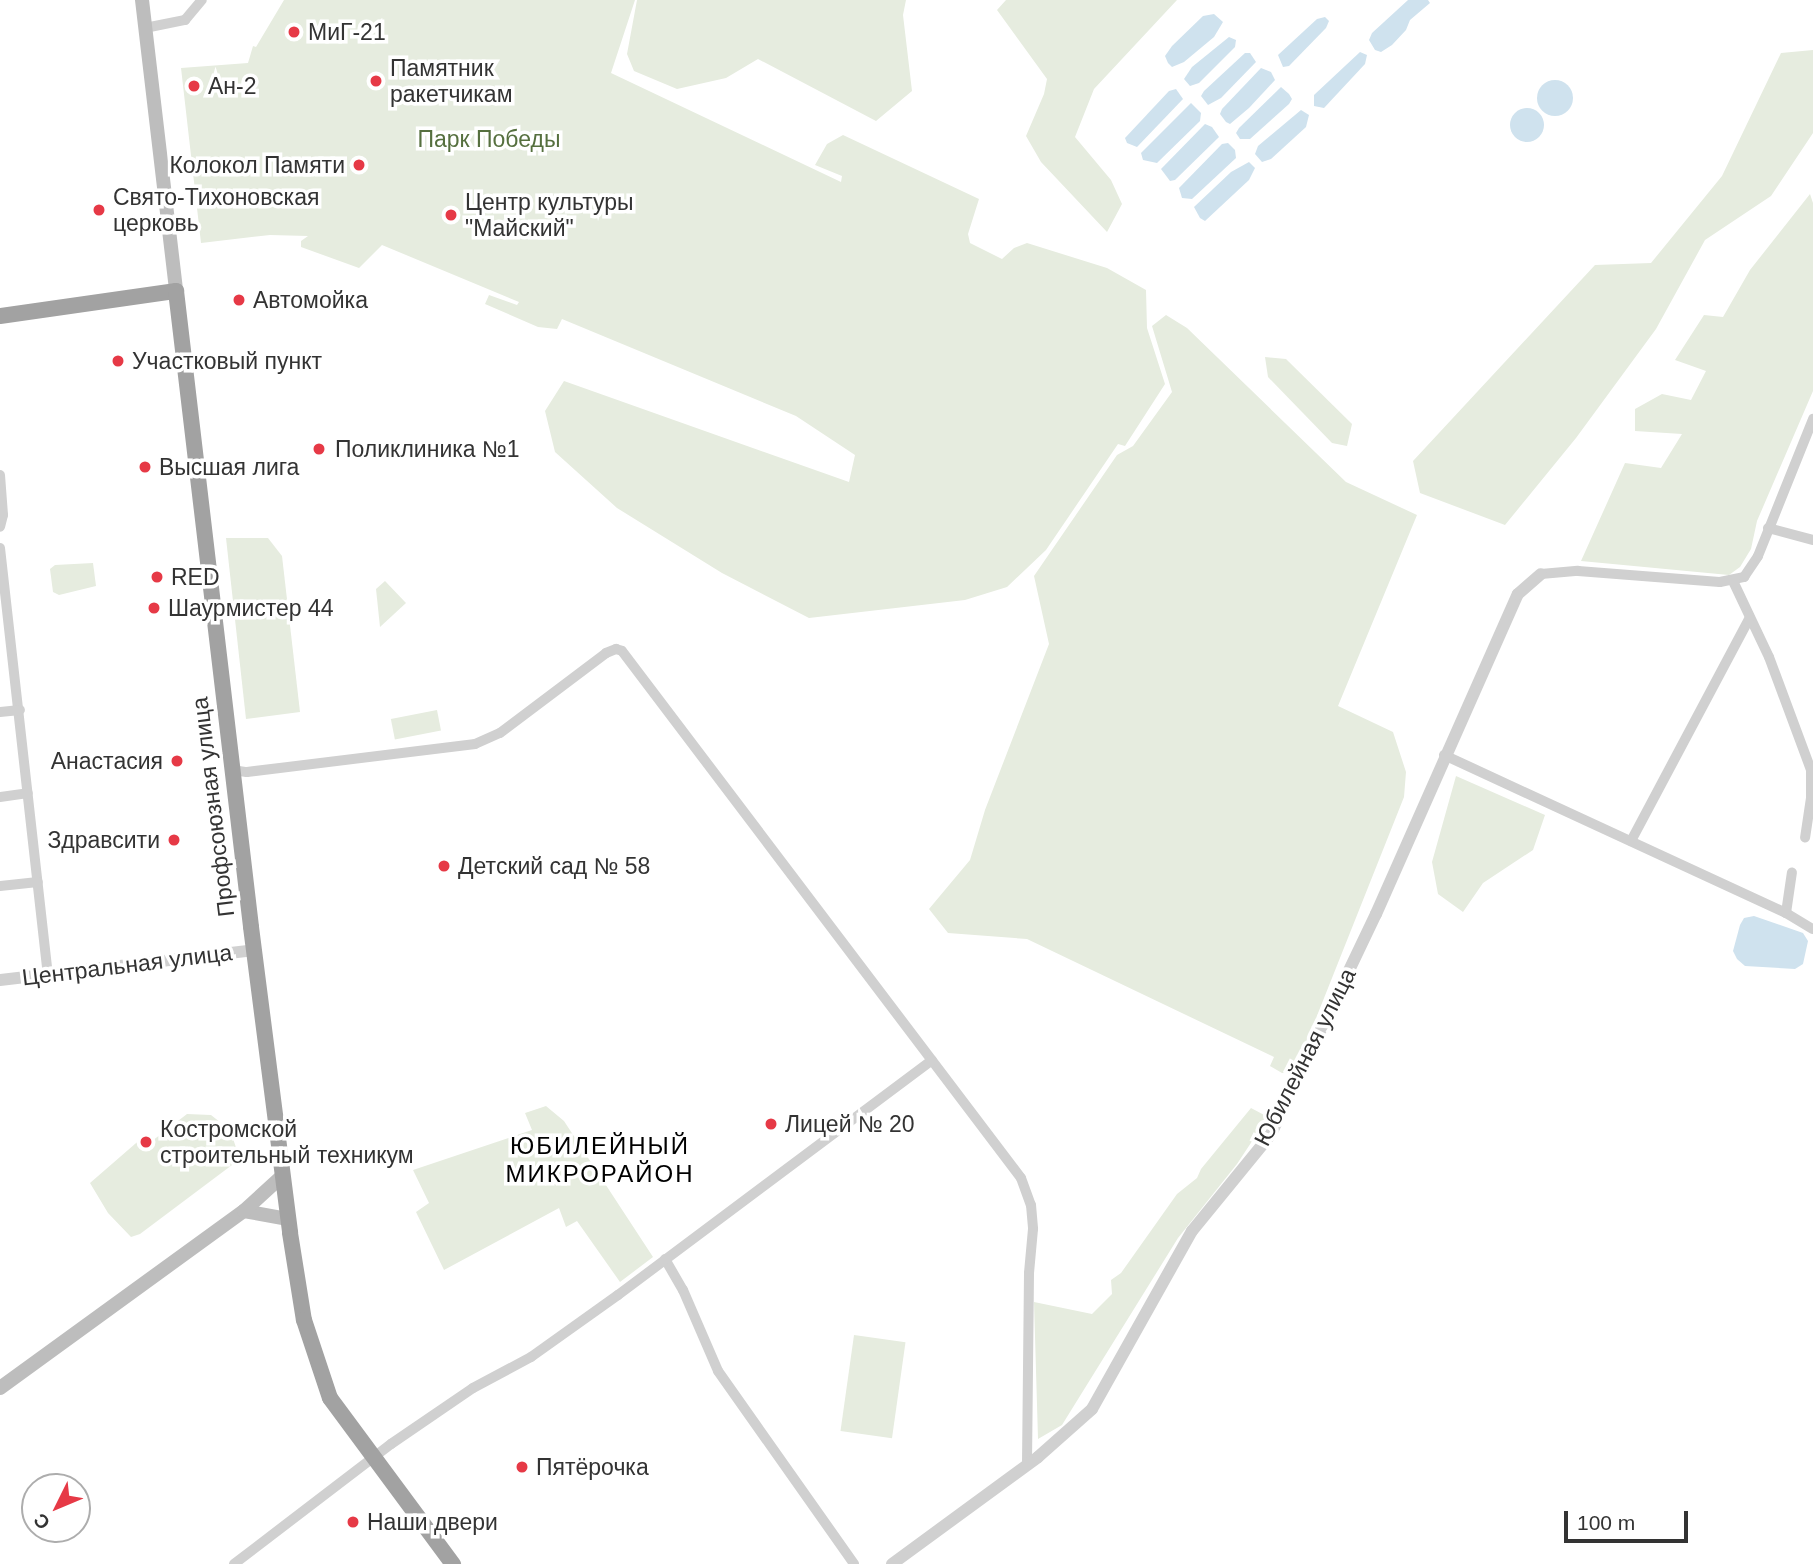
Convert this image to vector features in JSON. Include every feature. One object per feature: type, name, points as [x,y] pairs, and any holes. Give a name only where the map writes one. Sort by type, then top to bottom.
[{"type":"highway","points":[[0,316],[176,291]]},
{"type":"highway","name":"Профсоюзная улица","points":[[176,291],[282,1176],[304,1320],[330,1398],[453,1564]]},
{"type":"main road","name":"Профсоюзная улица","points":[[142,0],[176,291]]},
{"type":"main road","points":[[0,1388],[244,1211],[282,1176]]},
{"type":"main road","points":[[244,1211],[288,1219]]},
{"type":"street","points":[[145,28],[178,23],[191,15],[202,0]]},
{"type":"street","points":[[1541,574],[1578,571],[1720,582],[1744,577],[1752,567],[1813,419]]},
{"type":"street","points":[[0,475],[3,516],[0,527]]},
{"type":"street","points":[[1768,528],[1813,540]]},
{"type":"street","points":[[0,548],[4,622],[20,710],[48,974]]},
{"type":"street","name":"Юбилейная улица","points":[[892,1564],[1027,1465],[1091,1409],[1192,1231],[1271,1134],[1376,914],[1444,755],[1518,594],[1541,574]]},
{"type":"street","points":[[1733,580],[1774,669],[1811,770],[1811,798],[1805,838]]},
{"type":"street","points":[[1631,841],[1749,619]]},
{"type":"street","points":[[232,770],[247,772],[475,744],[500,733],[606,653],[616,649],[622,651],[1021,1178],[1031,1205],[1033,1229],[1029,1273],[1027,1465]]},
{"type":"street","points":[[0,712],[20,710]]},
{"type":"street","points":[[1444,755],[1786,913],[1813,929]]},
{"type":"street","points":[[0,797],[28,793]]},
{"type":"street","points":[[1786,913],[1791,872]]},
{"type":"street","points":[[0,886],[38,882]]},
{"type":"street","name":"Центральная улица","points":[[0,980],[254,950]]},
{"type":"street","points":[[234,1564],[373,1459],[473,1388],[530,1357],[932,1060]]},
{"type":"street","points":[[665,1259],[683,1290],[718,1371],[854,1564]]},
{"type":"green space","name":"Парк Победы","points":[[284,0],[635,0],[611,73],[841,182],[842,176],[815,165],[827,144],[843,135],[979,199],[968,234],[970,243],[1002,259],[1014,248],[1027,243],[1107,268],[1146,290],[1147,328],[1165,384],[1125,446],[1118,444],[1046,550],[1007,587],[965,600],[809,618],[722,573],[617,508],[555,452],[545,411],[564,381],[849,482],[855,455],[796,416],[562,319],[557,329],[538,327],[485,304],[489,295],[517,305],[519,302],[382,245],[359,268],[301,247],[301,241],[308,236],[270,235],[201,243],[181,68],[248,63],[253,46],[256,47]]},
{"type":"green space","points":[[637,0],[906,0],[903,15],[912,91],[876,121],[758,59],[726,78],[677,89],[634,71],[627,54]]},
{"type":"green space","points":[[1006,0],[1177,0],[1094,89],[1075,137],[1111,180],[1122,204],[1107,232],[1041,162],[1026,136],[1044,94],[1047,79],[997,10]]},
{"type":"green space","points":[[1813,50],[1813,133],[1771,196],[1705,240],[1656,329],[1576,438],[1505,525],[1420,493],[1413,461],[1595,265],[1651,263],[1722,176],[1781,53]]},
{"type":"green space","points":[[1810,194],[1813,203],[1813,391],[1757,521],[1751,549],[1740,567],[1729,575],[1581,561],[1625,463],[1661,468],[1682,434],[1635,431],[1635,409],[1662,394],[1691,400],[1706,371],[1675,360],[1704,315],[1723,317],[1750,270]]},
{"type":"green space","points":[[1166,315],[1187,328],[1346,482],[1417,515],[1338,706],[1393,732],[1406,772],[1404,797],[1299,1061],[1290,1073],[1282,1073],[1270,1066],[1274,1057],[1027,939],[948,933],[929,909],[970,860],[985,810],[1049,644],[1034,576],[1117,455],[1133,446],[1172,392],[1152,326]]},
{"type":"green space","points":[[1265,357],[1286,359],[1352,424],[1347,446],[1332,443],[1268,377]]},
{"type":"green space","points":[[226,538],[268,538],[282,556],[300,712],[246,719]]},
{"type":"green space","points":[[93,563],[96,586],[59,595],[53,592],[50,569],[55,565]]},
{"type":"green space","points":[[385,581],[406,603],[380,627],[376,589]]},
{"type":"green space","points":[[437,710],[441,731],[395,740],[391,719]]},
{"type":"green space","points":[[1456,776],[1545,815],[1533,850],[1483,883],[1463,912],[1438,894],[1432,862]]},
{"type":"green space","points":[[546,1106],[564,1121],[653,1257],[620,1282],[577,1221],[566,1227],[559,1208],[444,1270],[416,1212],[429,1203],[413,1170],[532,1130],[525,1113]]},
{"type":"green space","points":[[1251,1108],[1268,1117],[1237,1164],[1178,1238],[1062,1425],[1038,1439],[1034,1302],[1092,1314],[1112,1294],[1111,1280],[1121,1273],[1177,1194],[1197,1178],[1201,1169]]},
{"type":"green space","points":[[187,1114],[211,1115],[230,1130],[240,1159],[140,1234],[131,1237],[108,1213],[90,1183],[143,1137],[152,1141]]},
{"type":"green space","points":[[854,1335],[905,1342],[892,1438],[841,1431]]},
{"type":"water","points":[[1408,0],[1428,0],[1430,3],[1410,20],[1406,30],[1392,45],[1381,52],[1375,50],[1369,40],[1372,33]]},
{"type":"water","points":[[1214,14],[1223,22],[1214,37],[1184,62],[1172,67],[1165,56],[1172,46],[1203,16]]},
{"type":"water","points":[[1325,17],[1329,21],[1326,28],[1289,66],[1283,67],[1278,55],[1317,19]]},
{"type":"water","points":[[1229,37],[1236,40],[1235,47],[1199,83],[1190,86],[1184,79],[1192,67]]},
{"type":"water","points":[[1360,52],[1367,55],[1365,64],[1324,108],[1314,106],[1314,95]]},
{"type":"water","points":[[1245,53],[1250,53],[1256,62],[1221,98],[1208,105],[1201,96],[1204,91]]},
{"type":"water","points":[[1261,68],[1271,72],[1275,80],[1249,108],[1230,124],[1226,122],[1220,114],[1222,109]]},
{"type":"water","points":[[1555,80],[1568,85],[1573,98],[1568,111],[1555,116],[1542,111],[1537,98],[1542,85]]},
{"type":"water","points":[[1281,87],[1292,99],[1289,104],[1250,139],[1240,139],[1236,133],[1239,128]]},
{"type":"water","points":[[1176,89],[1183,99],[1137,147],[1127,143],[1125,138],[1169,91]]},
{"type":"water","points":[[1191,103],[1201,113],[1200,121],[1157,163],[1143,160],[1141,153]]},
{"type":"water","points":[[1527,108],[1539,113],[1544,125],[1539,137],[1527,142],[1515,137],[1510,125],[1515,113]]},
{"type":"water","points":[[1301,110],[1309,115],[1306,127],[1271,159],[1262,162],[1255,154],[1258,146]]},
{"type":"water","points":[[1205,124],[1212,127],[1219,137],[1175,180],[1170,181],[1161,169]]},
{"type":"water","points":[[1228,143],[1235,150],[1236,158],[1192,199],[1182,198],[1179,188],[1222,144]]},
{"type":"water","points":[[1249,162],[1255,168],[1249,180],[1205,221],[1200,218],[1194,207],[1231,172]]},
{"type":"water","points":[[1754,916],[1803,933],[1808,941],[1803,964],[1795,969],[1745,966],[1737,959],[1733,951],[1740,925],[1744,918]]},
{"type":"place","name":"МиГ-21","points":[[294,32]]},
{"type":"place","name":"Памятник ракетчикам","points":[[376,81]]},
{"type":"place","name":"Ан-2","points":[[194,86]]},
{"type":"place","name":"Колокол Памяти","points":[[359,165]]},
{"type":"place","name":"Свято-Тихоновская церковь","points":[[99,210]]},
{"type":"place","name":"Центр культуры \"Майский\"","points":[[451,215]]},
{"type":"place","name":"Автомойка","points":[[239,300]]},
{"type":"place","name":"Участковый пункт","points":[[118,361]]},
{"type":"place","name":"Поликлиника №1","points":[[319,449]]},
{"type":"place","name":"Высшая лига","points":[[145,467]]},
{"type":"place","name":"RED","points":[[157,577]]},
{"type":"place","name":"Шаурмистер 44","points":[[154,608]]},
{"type":"place","name":"Анастасия","points":[[177,761]]},
{"type":"place","name":"Здравсити","points":[[174,840]]},
{"type":"place","name":"Детский сад № 58","points":[[444,866]]},
{"type":"place","name":"Лицей № 20","points":[[771,1124]]},
{"type":"place","name":"Костромской строительный техникум","points":[[146,1142]]},
{"type":"place","name":"Пятёрочка","points":[[522,1467]]},
{"type":"place","name":"Наши двери","points":[[353,1522]]},
{"type":"district","name":"ЮБИЛЕЙНЫЙ МИКРОРАЙОН","points":[[600,1160]]}]
